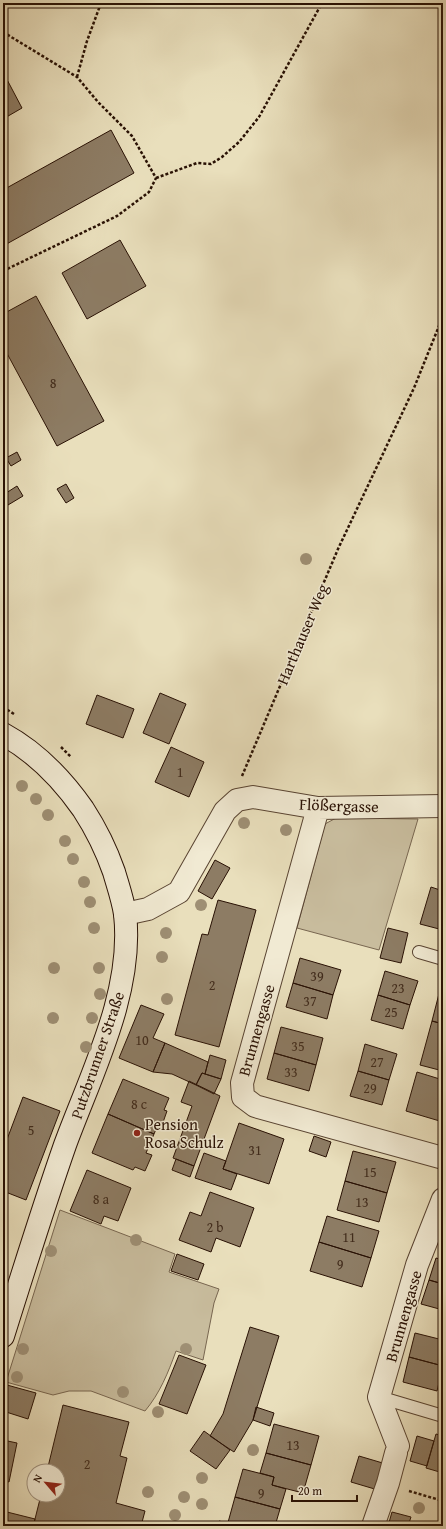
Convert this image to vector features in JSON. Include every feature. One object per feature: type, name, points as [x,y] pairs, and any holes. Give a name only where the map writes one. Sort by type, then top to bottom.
[{"type":"street","name":"Putzbrunner Straße","points":[[3,734],[29,752],[54,773],[70,791],[94,825],[108,856],[122,896],[125,914],[126,946],[124,967],[116,1005],[98,1062],[66,1144],[33,1237],[3,1336]]},
{"type":"street","name":"Flößergasse","points":[[237,800],[253,797],[318,808],[443,806]]},
{"type":"street","points":[[125,914],[148,909],[179,892],[225,811],[237,800]]},
{"type":"street","name":"Brunnengasse","points":[[318,808],[242,1083],[243,1097],[255,1106],[443,1158]]},
{"type":"street","name":"Brunnengasse","points":[[379,1397],[417,1264],[436,1237],[443,1199]]},
{"type":"street","points":[[373,1526],[388,1483],[397,1450],[379,1397]]},
{"type":"lane","points":[[419,952],[443,959]]},
{"type":"lane","points":[[379,1397],[443,1416]]},
{"type":"path","points":[[77,77],[87,41],[101,3]]},
{"type":"path","points":[[3,271],[117,216],[149,192],[156,178],[197,163],[211,164],[238,142],[258,117],[322,3]]},
{"type":"path","points":[[3,32],[77,77],[98,102],[132,136],[156,178]]},
{"type":"path","name":"Harthauser Weg","points":[[237,800],[243,773],[338,549],[414,388],[443,316]]},
{"type":"path","points":[[388,1483],[443,1501]]},
{"type":"shaded area","points":[[336,818],[418,819],[379,950],[297,928],[325,824]]},
{"type":"shaded area","points":[[60,1210],[175,1254],[169,1272],[219,1289],[214,1303],[203,1360],[176,1351],[163,1382],[145,1411],[91,1391],[69,1391],[53,1395],[6,1382]]},
{"type":"building","points":[[3,72],[22,108],[3,119]]},
{"type":"building","points":[[111,130],[134,173],[3,246],[3,190]]},
{"type":"building","points":[[120,240],[146,286],[87,319],[62,273]]},
{"type":"building","points":[[36,296],[104,421],[57,446],[3,346],[3,314]]},
{"type":"building","points":[[17,452],[21,460],[11,466],[6,458]]},
{"type":"building","points":[[66,484],[74,498],[66,503],[57,489]]},
{"type":"building","points":[[17,486],[23,496],[8,505],[3,495]]},
{"type":"building","points":[[160,693],[186,704],[169,744],[143,733]]},
{"type":"building","points":[[97,695],[134,709],[123,738],[86,724]]},
{"type":"building","points":[[171,747],[204,762],[189,797],[155,782]]},
{"type":"building","points":[[443,854],[443,869],[439,868]]},
{"type":"building","points":[[215,860],[230,868],[212,899],[198,891]]},
{"type":"building","points":[[431,887],[443,891],[443,930],[420,924]]},
{"type":"building","points":[[218,900],[256,910],[219,1047],[175,1035],[202,934],[208,935]]},
{"type":"building","points":[[388,928],[408,933],[401,963],[380,958]]},
{"type":"building","points":[[300,958],[341,970],[333,995],[293,983]]},
{"type":"building","points":[[385,971],[418,981],[410,1005],[378,995]]},
{"type":"building","points":[[293,983],[333,995],[327,1019],[286,1007]]},
{"type":"building","points":[[441,986],[443,986],[443,1024],[432,1021]]},
{"type":"building","points":[[378,995],[410,1005],[403,1029],[371,1020]]},
{"type":"building","points":[[141,1005],[164,1014],[153,1038],[165,1043],[153,1072],[119,1058]]},
{"type":"building","points":[[432,1021],[443,1024],[443,1071],[420,1065]]},
{"type":"building","points":[[281,1027],[323,1038],[316,1065],[274,1053]]},
{"type":"building","points":[[165,1043],[208,1062],[205,1074],[202,1073],[196,1085],[172,1074],[153,1072]]},
{"type":"building","points":[[365,1044],[397,1054],[389,1080],[358,1071]]},
{"type":"building","points":[[274,1053],[316,1065],[309,1091],[267,1079]]},
{"type":"building","points":[[210,1055],[226,1060],[221,1079],[205,1074]]},
{"type":"building","points":[[358,1071],[389,1080],[382,1105],[350,1096]]},
{"type":"building","points":[[417,1072],[443,1080],[443,1122],[406,1111]]},
{"type":"building","points":[[202,1073],[221,1079],[214,1094],[196,1085]]},
{"type":"building","points":[[123,1079],[169,1098],[164,1110],[167,1111],[161,1128],[157,1127],[154,1134],[108,1114]]},
{"type":"building","points":[[189,1081],[220,1096],[194,1166],[173,1158],[192,1106],[181,1102]]},
{"type":"building","points":[[23,1097],[60,1111],[26,1200],[3,1191],[3,1150]]},
{"type":"building","points":[[108,1114],[154,1134],[146,1153],[152,1155],[145,1171],[135,1167],[133,1170],[92,1153]]},
{"type":"building","points":[[239,1123],[284,1139],[269,1184],[223,1169]]},
{"type":"building","points":[[314,1136],[331,1142],[326,1157],[309,1151]]},
{"type":"building","points":[[353,1151],[396,1162],[387,1193],[345,1181]]},
{"type":"building","points":[[204,1153],[226,1161],[223,1169],[237,1174],[231,1190],[195,1178]]},
{"type":"building","points":[[176,1159],[194,1166],[190,1177],[172,1170]]},
{"type":"building","points":[[87,1170],[131,1188],[118,1221],[104,1216],[101,1224],[70,1211]]},
{"type":"building","points":[[345,1181],[387,1193],[379,1222],[337,1210]]},
{"type":"building","points":[[210,1192],[254,1208],[240,1247],[216,1238],[211,1252],[179,1240],[190,1212],[201,1216]]},
{"type":"building","points":[[327,1216],[379,1231],[371,1258],[319,1242]]},
{"type":"building","points":[[319,1242],[371,1258],[362,1287],[310,1271]]},
{"type":"building","points":[[177,1254],[204,1264],[198,1280],[171,1271]]},
{"type":"building","points":[[436,1258],[443,1260],[443,1284],[429,1280]]},
{"type":"building","points":[[429,1280],[443,1284],[443,1310],[421,1304]]},
{"type":"building","points":[[250,1327],[279,1336],[253,1420],[234,1452],[210,1436],[223,1414]]},
{"type":"building","points":[[415,1333],[443,1340],[443,1366],[409,1357]]},
{"type":"building","points":[[179,1355],[206,1365],[187,1414],[159,1404]]},
{"type":"building","points":[[409,1357],[443,1366],[437,1391],[403,1382]]},
{"type":"building","points":[[7,1385],[36,1393],[28,1419],[3,1411],[3,1399]]},
{"type":"building","points":[[63,1405],[129,1422],[120,1456],[127,1458],[116,1503],[145,1511],[141,1526],[47,1526],[34,1523],[39,1503],[66,1503],[66,1463],[49,1463]]},
{"type":"building","points":[[256,1407],[274,1413],[270,1426],[253,1420]]},
{"type":"building","points":[[274,1424],[319,1436],[311,1465],[266,1453]]},
{"type":"building","points":[[204,1431],[230,1450],[216,1469],[190,1451]]},
{"type":"building","points":[[436,1434],[443,1436],[443,1473],[426,1468]]},
{"type":"building","points":[[417,1436],[434,1441],[427,1466],[410,1461]]},
{"type":"building","points":[[3,1440],[17,1443],[9,1482],[3,1480]]},
{"type":"building","points":[[266,1453],[311,1465],[303,1493],[272,1485],[274,1477],[260,1473]]},
{"type":"building","points":[[359,1456],[386,1464],[378,1490],[351,1482]]},
{"type":"building","points":[[243,1469],[274,1477],[272,1485],[286,1489],[280,1509],[235,1497]]},
{"type":"building","points":[[235,1497],[280,1509],[275,1526],[227,1526]]},
{"type":"building","points":[[3,1511],[35,1519],[34,1523],[43,1525],[3,1526]]},
{"type":"building","points":[[392,1512],[411,1517],[408,1526],[388,1526]]},
{"type":"building","points":[[219,1521],[228,1523],[227,1526],[218,1526]]},
{"type":"building","points":[[163,1522],[180,1526],[162,1526]]},
{"type":"place","name":"Pension Rosa Schulz","points":[[137,1133]]}]
